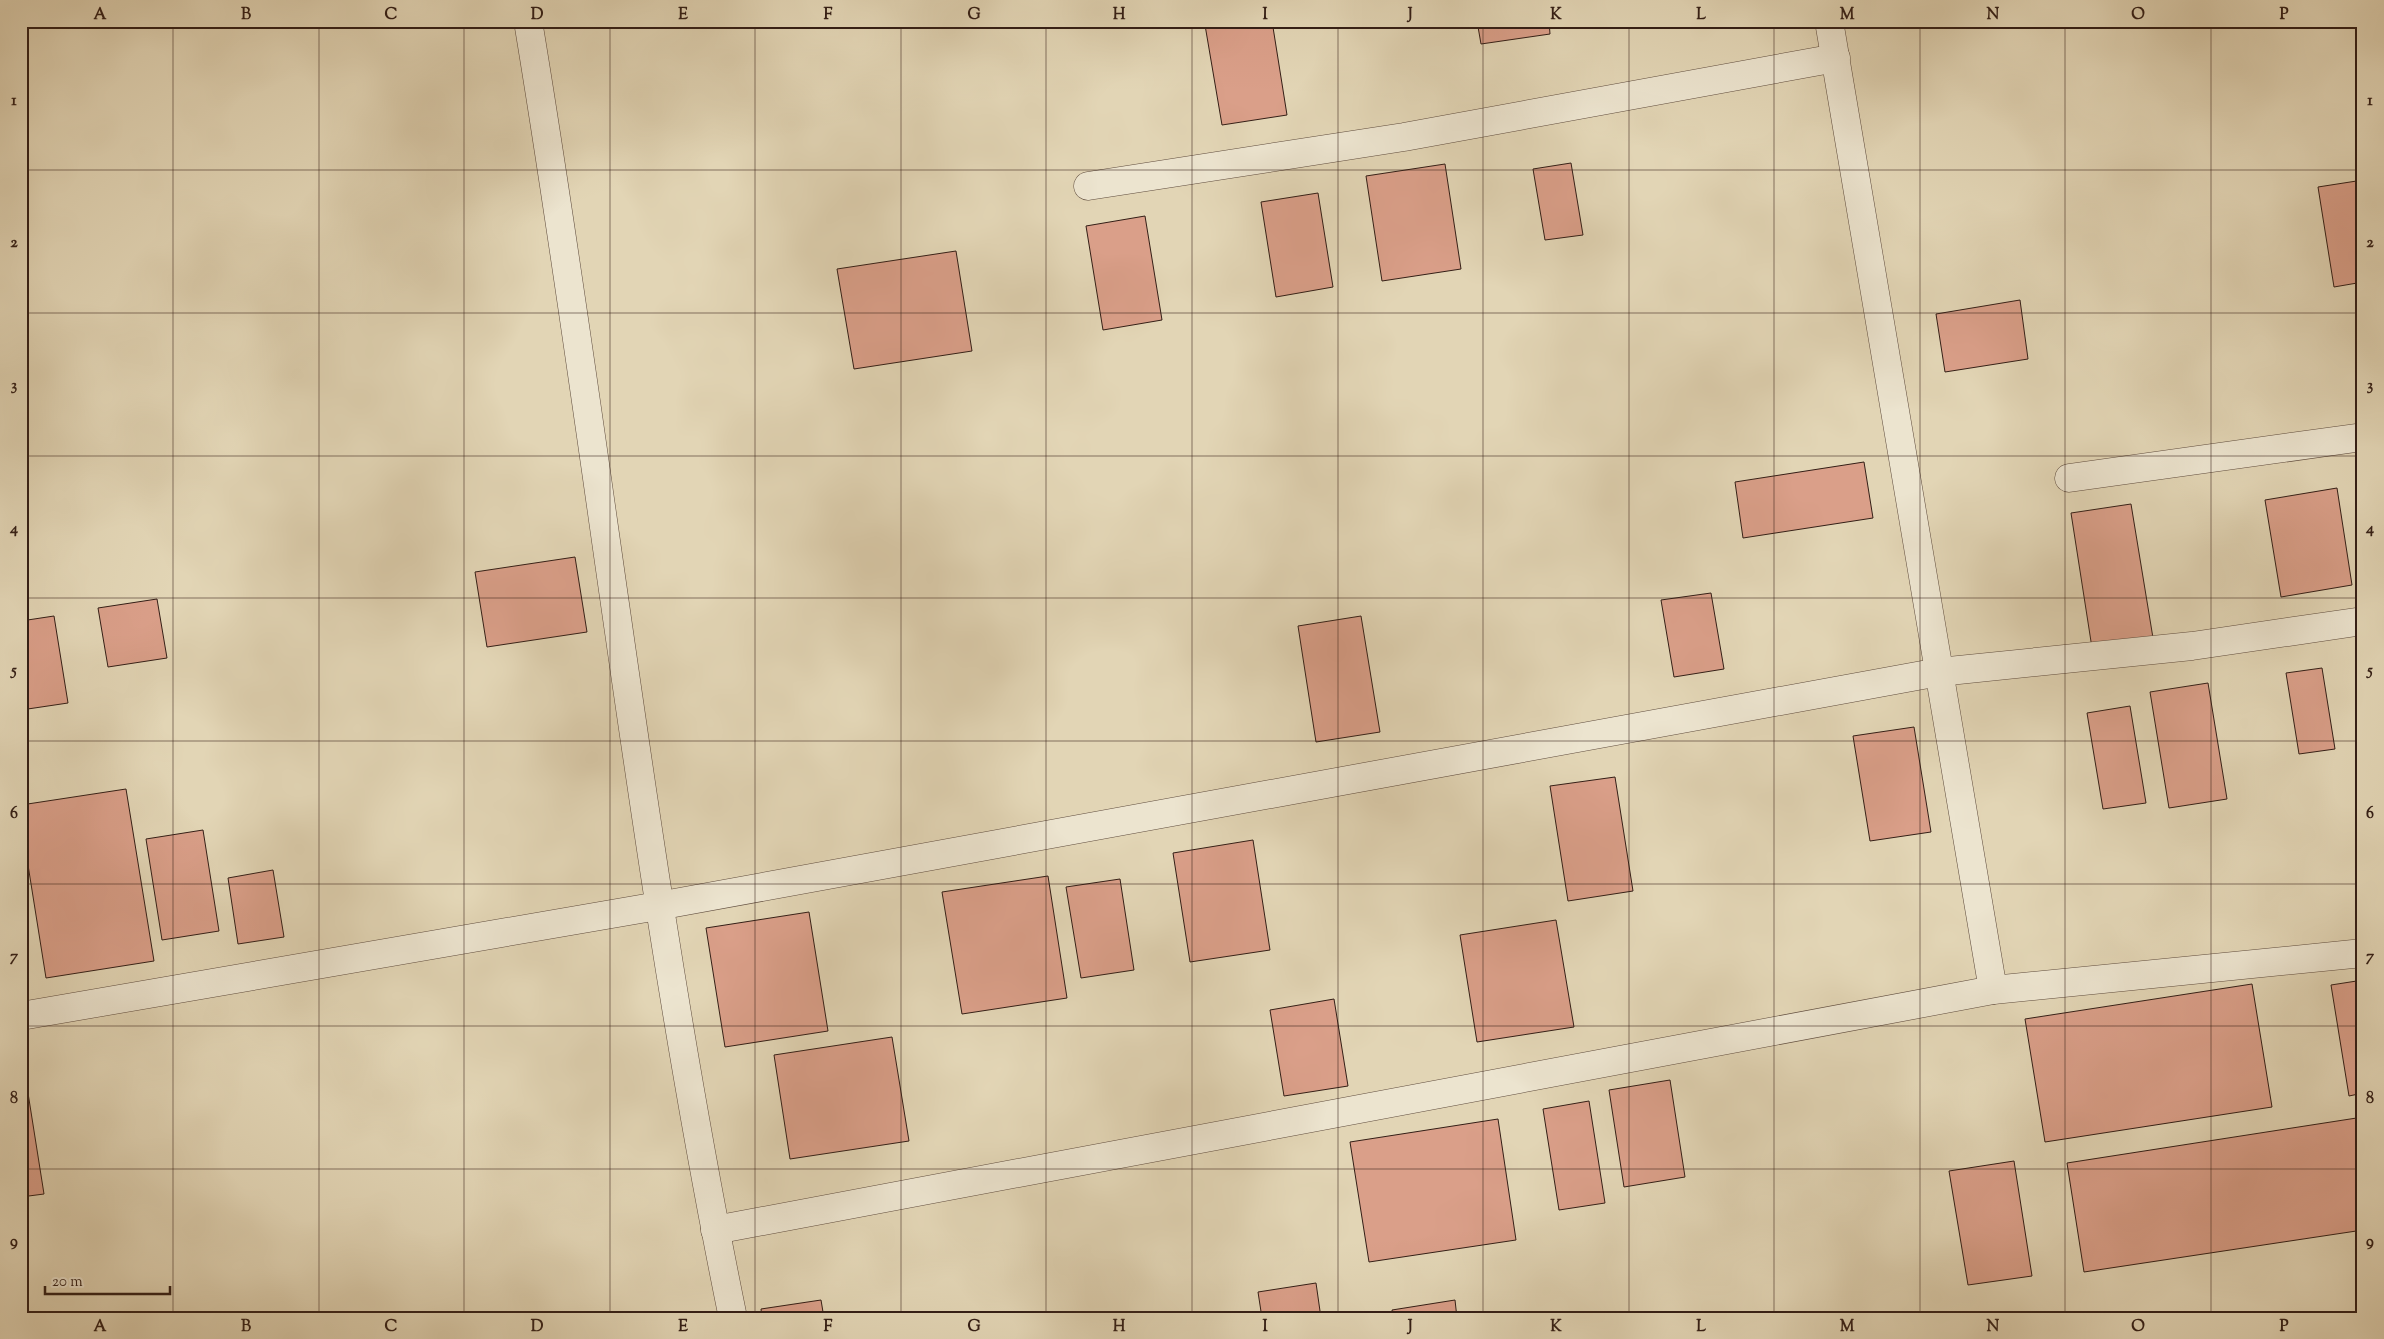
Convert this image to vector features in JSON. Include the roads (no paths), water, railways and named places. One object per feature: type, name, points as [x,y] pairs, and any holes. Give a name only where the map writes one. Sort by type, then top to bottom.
[{"type":"street","points":[[528,21],[550,155],[658,906],[715,1230],[733,1318]]},
{"type":"street","points":[[1829,21],[1993,990]]},
{"type":"street","points":[[1088,186],[1404,137],[1836,58]]},
{"type":"street","points":[[2069,478],[2363,437]]},
{"type":"street","points":[[21,1016],[658,906],[1939,672],[2192,646],[2363,621]]},
{"type":"street","points":[[715,1230],[1993,990],[2363,953]]}]
